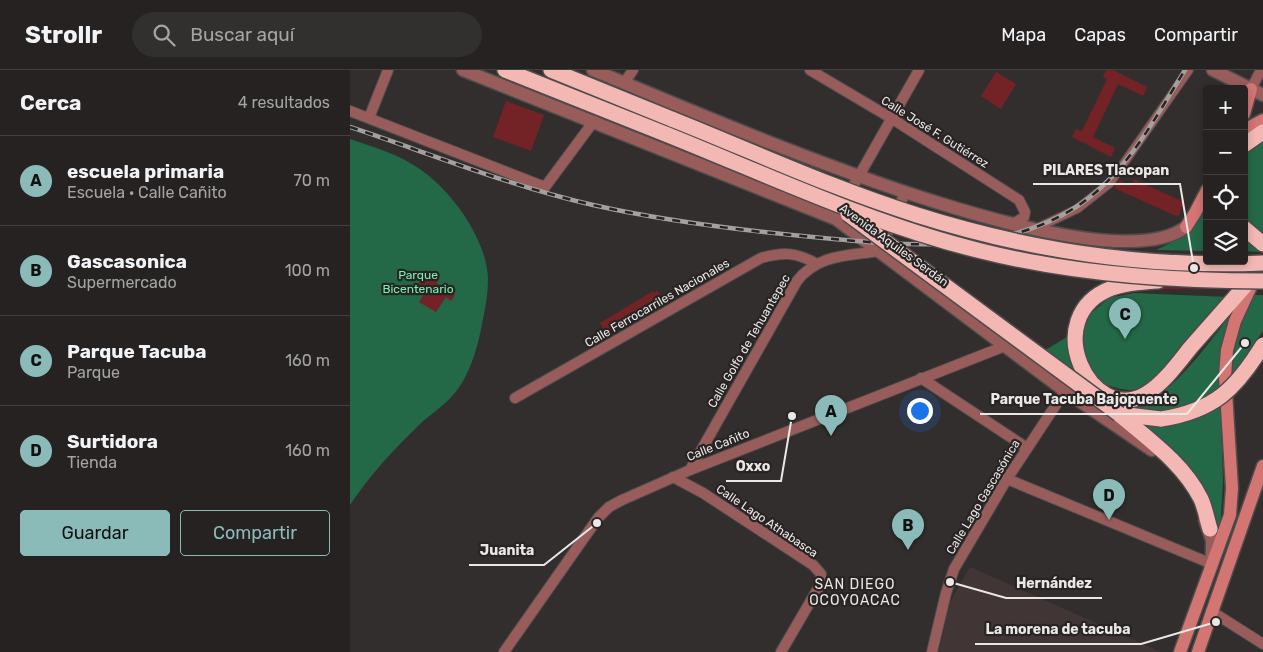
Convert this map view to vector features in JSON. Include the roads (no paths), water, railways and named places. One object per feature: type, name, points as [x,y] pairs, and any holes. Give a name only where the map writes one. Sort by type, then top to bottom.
[{"type":"highway","name":"Avenida Aquiles Serdán","points":[[505,70],[912,231],[981,252],[1100,273],[1174,280],[1234,280],[1262,269]]},
{"type":"highway","name":"Avenida Aquiles Serdán","points":[[551,70],[880,202],[916,215],[991,236],[1101,257],[1262,269]]},
{"type":"highway","points":[[1248,142],[1263,132]]},
{"type":"highway","points":[[829,199],[1119,414],[1170,458],[1184,474],[1201,499],[1210,529]]},
{"type":"highway","points":[[1248,231],[1263,244]]},
{"type":"highway","points":[[1174,280],[1119,286],[1094,298],[1084,308],[1077,322],[1074,335],[1075,351],[1081,367],[1091,382],[1109,395],[1122,399],[1135,398],[1146,394],[1184,356],[1262,269]]},
{"type":"highway","points":[[1234,280],[1263,286]]},
{"type":"highway","points":[[1119,414],[1161,419],[1192,412],[1214,402],[1246,374],[1263,345]]},
{"type":"main road","points":[[1248,100],[1251,89]]},
{"type":"main road","points":[[1248,128],[1263,120]]},
{"type":"main road","points":[[1186,227],[1203,198]]},
{"type":"main road","points":[[1180,652],[1230,515],[1232,488],[1225,376],[1227,350],[1235,321],[1262,269]]},
{"type":"main road","points":[[1198,652],[1211,611],[1259,490],[1263,466]]},
{"type":"street","points":[[369,118],[388,70]]},
{"type":"street","name":"Avenida Aquiles Serdán","points":[[463,70],[836,219],[1065,391],[1161,457],[1188,486],[1210,529],[1212,564]]},
{"type":"street","points":[[593,70],[857,176],[905,193],[1014,224],[1068,236],[1135,242],[1164,238],[1178,233],[1186,227]]},
{"type":"street","points":[[624,82],[633,70]]},
{"type":"street","name":"Calle José F. Gutiérrez","points":[[810,70],[891,118],[1019,200],[1025,212],[1024,217],[1014,224]]},
{"type":"street","points":[[836,219],[857,176],[919,70]]},
{"type":"street","points":[[1035,229],[1077,209],[1110,183],[1189,70]]},
{"type":"street","points":[[1213,70],[1263,95]]},
{"type":"street","points":[[1251,89],[1261,70]]},
{"type":"street","points":[[350,111],[545,187],[594,121]]},
{"type":"street","points":[[815,262],[879,251],[905,193]]},
{"type":"street","name":"Calle Ferrocarriles Nacionales","points":[[515,398],[761,258],[784,253],[800,254],[815,262]]},
{"type":"street","name":"Calle Golfo de Tehuantepec","points":[[690,470],[797,280],[815,262]]},
{"type":"street","name":"Calle Cañito","points":[[504,652],[598,518],[609,507],[690,470],[1005,346]]},
{"type":"street","points":[[921,378],[1027,448]]},
{"type":"street","name":"Calle Lago Gascasónica","points":[[932,652],[946,593],[954,569],[1007,479],[1065,391]]},
{"type":"street","name":"Calle Lago Athabasca","points":[[673,477],[703,493],[813,565],[821,574],[820,584],[781,652]]},
{"type":"street","points":[[1007,479],[1212,564]]},
{"type":"street","points":[[1211,611],[1263,644]]},
{"type":"railway","points":[[350,127],[531,189],[622,211],[736,229],[794,235],[887,243],[953,244],[1017,233],[1047,222],[1076,207],[1094,194],[1124,163],[1138,145],[1185,70]]},
{"type":"place","name":"PILARES Tlacopan","points":[[1194,268]]},
{"type":"place","name":"Parque Tacuba","points":[[1125,339]]},
{"type":"place","name":"Parque Tacuba Bajopuente","points":[[1245,343]]},
{"type":"place","name":"Oxxo","points":[[792,416]]},
{"type":"place","name":"escuela primaria","points":[[831,436]]},
{"type":"place","name":"Surtidora","points":[[1109,520]]},
{"type":"place","name":"Juanita","points":[[597,523]]},
{"type":"place","name":"Gascasonica","points":[[908,550]]},
{"type":"place","name":"Hernández","points":[[950,582]]},
{"type":"place","name":"La morena de tacuba","points":[[1216,622]]},
{"type":"district","name":"SAN DIEGO OCOYOACAC","points":[[855,592]]},
{"type":"park label","name":"Parque Bicentenario","points":[[418,282]]}]
